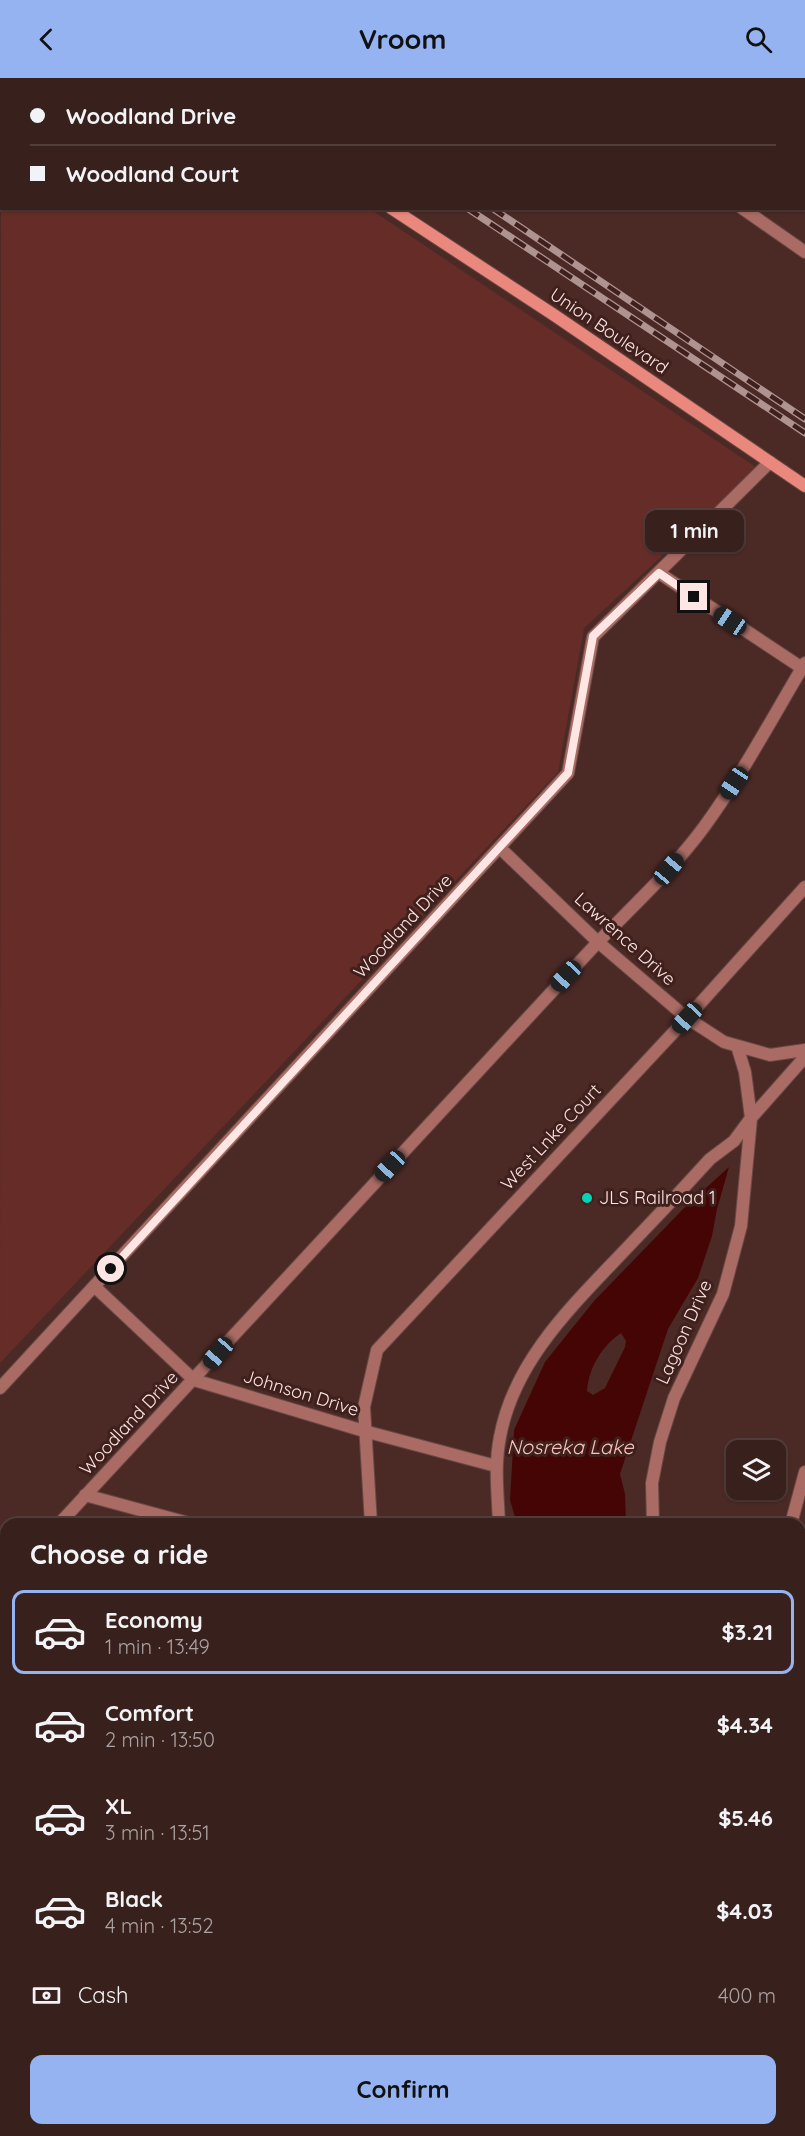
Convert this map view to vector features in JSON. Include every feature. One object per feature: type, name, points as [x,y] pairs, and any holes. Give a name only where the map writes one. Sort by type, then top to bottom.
[{"type":"main road","name":"Union Boulevard","points":[[394,210],[554,315],[805,486]]},
{"type":"street","points":[[745,210],[805,252]]},
{"type":"street","name":"Woodland Drive","points":[[0,1388],[568,773],[593,636],[770,462]]},
{"type":"street","points":[[659,573],[803,666]]},
{"type":"street","name":"Woodland Drive","points":[[64,1518],[598,942],[669,869],[704,828],[744,768],[803,666]]},
{"type":"street","name":"Lawrence Drive","points":[[500,848],[598,942],[687,1018],[724,1042],[770,1055],[805,1050]]},
{"type":"street","name":"West Lnke Court","points":[[371,1518],[364,1407],[377,1350],[687,1018],[805,887]]},
{"type":"street","name":"Lagoon Drive","points":[[652,1518],[652,1483],[660,1442],[674,1398],[723,1294],[741,1226],[751,1118],[745,1072],[737,1046]]},
{"type":"street","points":[[499,1518],[496,1466],[500,1436],[511,1398],[529,1362],[576,1301],[710,1159],[734,1141],[751,1118],[805,1057]]},
{"type":"street","name":"Johnson Drive","points":[[94,1286],[194,1380],[364,1431],[496,1466]]},
{"type":"street","points":[[793,1518],[805,1472]]},
{"type":"street","points":[[85,1495],[170,1518]]},
{"type":"shaded area","points":[[1,210],[371,210],[757,468],[584,628],[558,772],[0,1363]]},
{"type":"water","name":"Nosreka Lake","points":[[729,1167],[712,1236],[698,1278],[668,1329],[620,1474],[625,1494],[626,1518],[515,1518],[510,1500],[514,1430],[545,1362],[594,1301],[686,1206]],"holes":[[[621,1333],[626,1341],[605,1388],[593,1395],[587,1391],[590,1374],[608,1344]]]},
{"type":"railway","points":[[470,210],[805,433]]},
{"type":"railway","points":[[495,210],[805,419]]},
{"type":"place","name":"JLS Railroad 1","points":[[587,1198]]},
{"type":"route","points":[[111,1269],[568,773],[593,636],[659,573],[694,597]]}]
